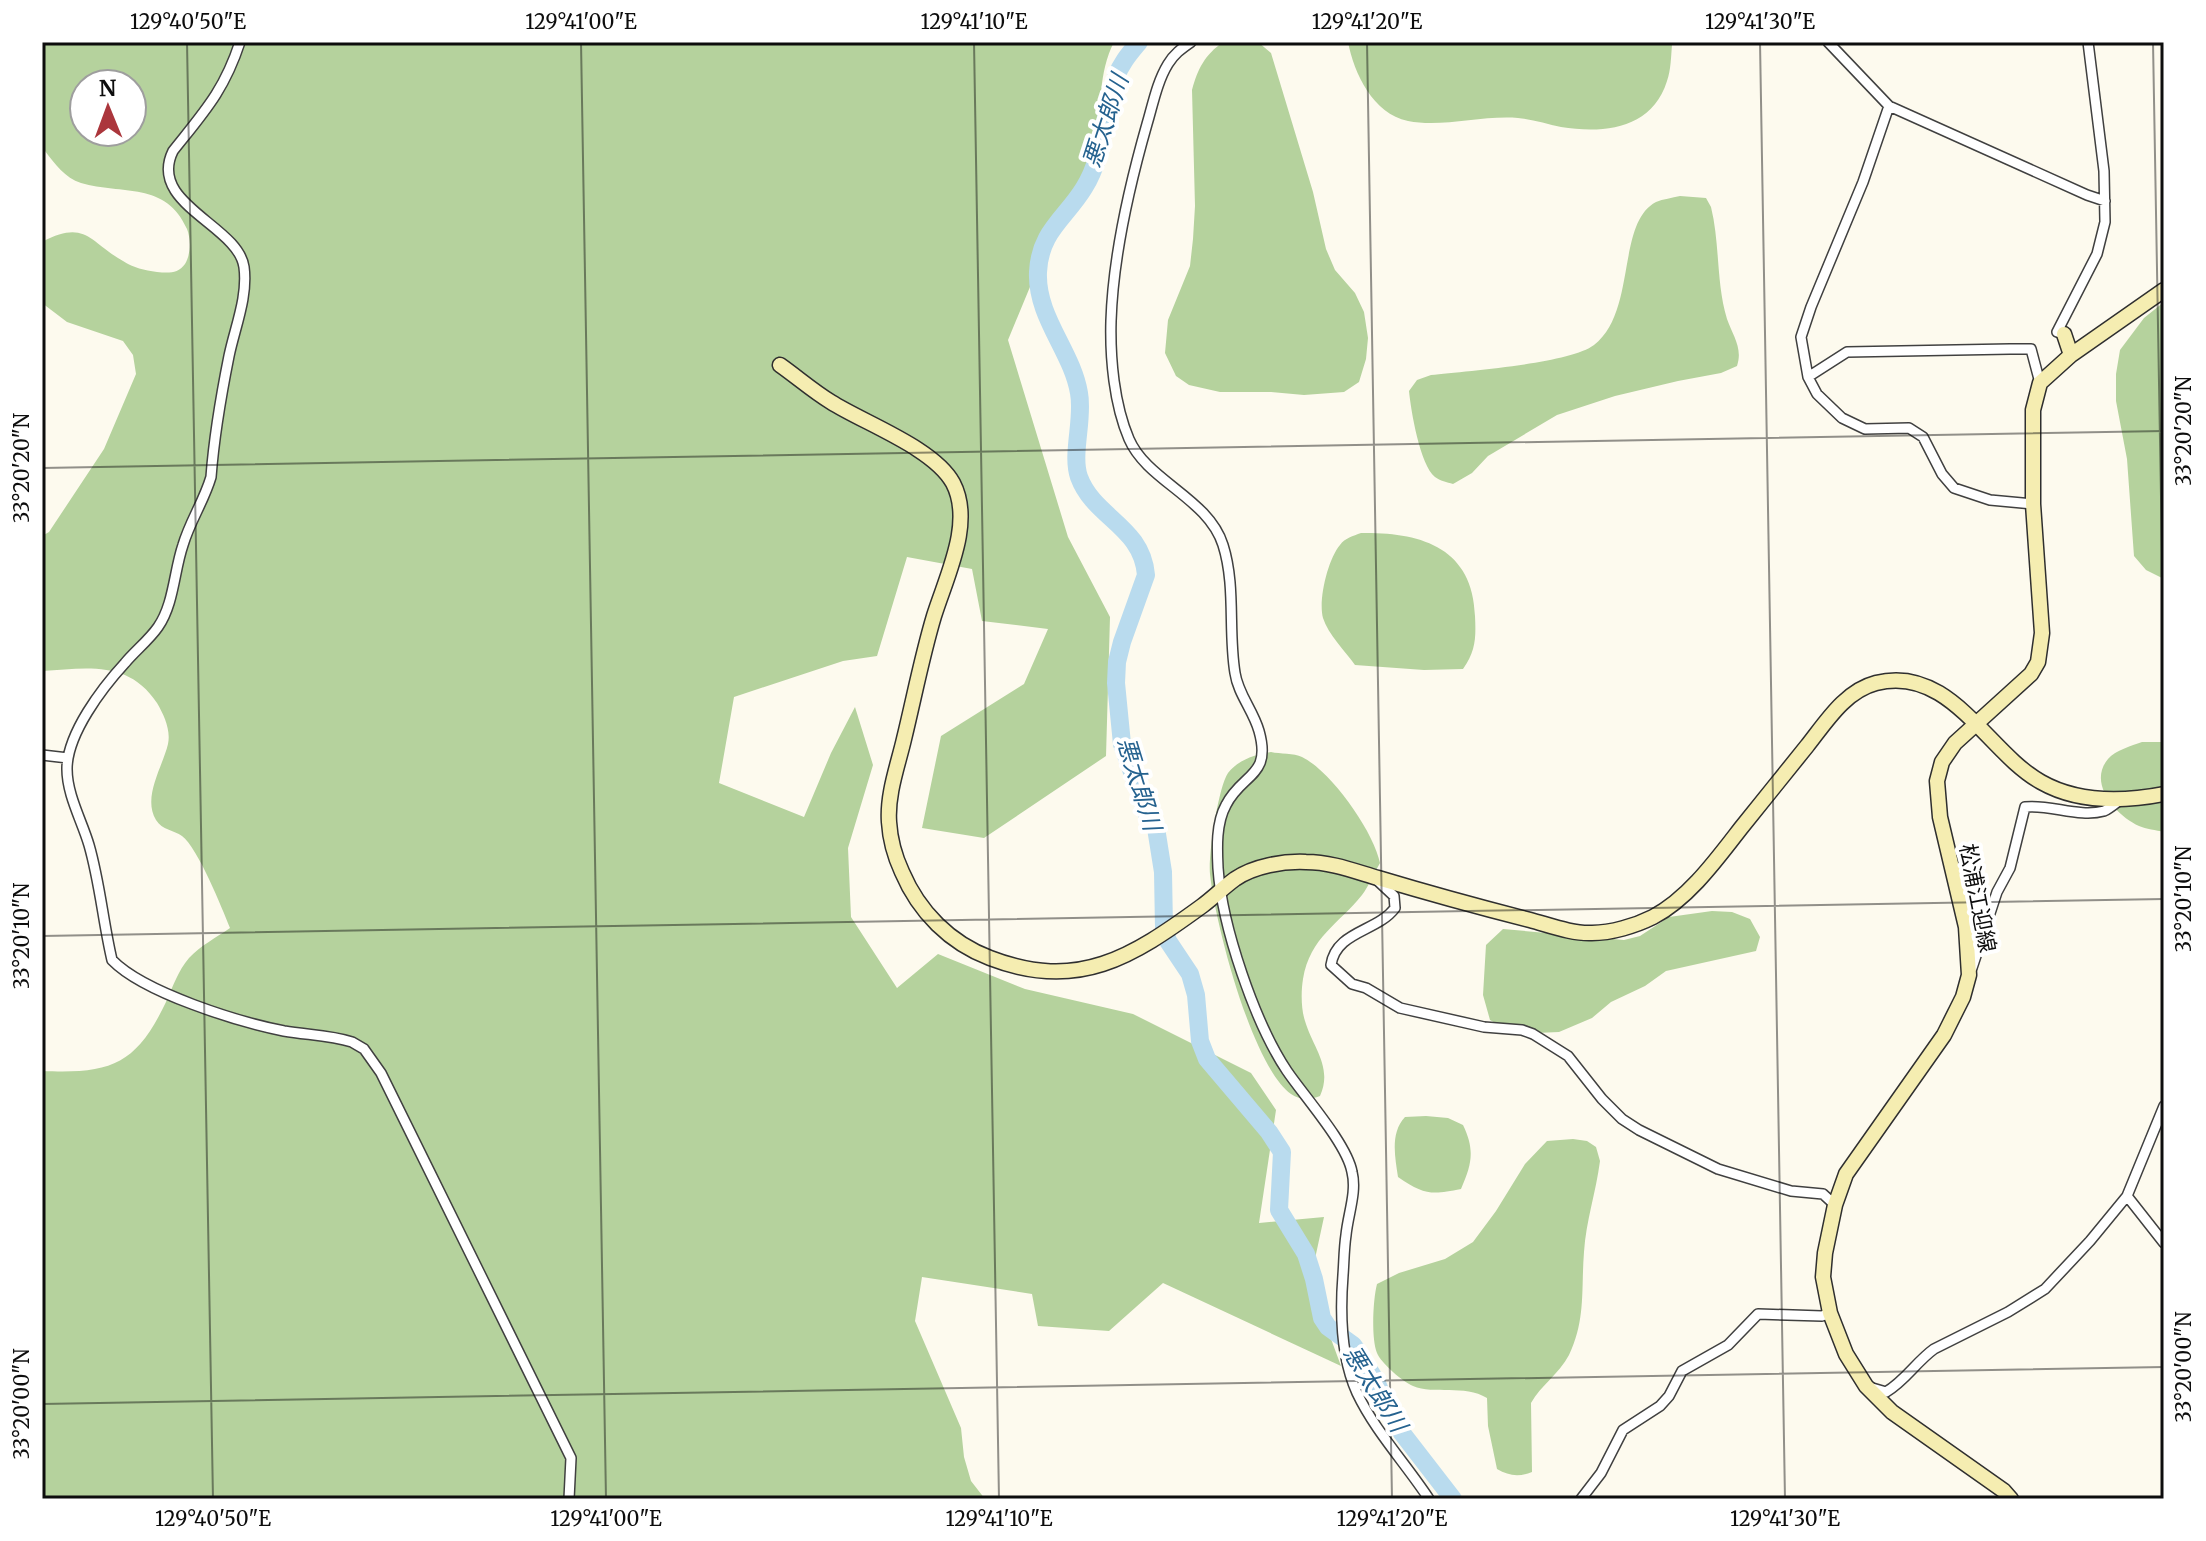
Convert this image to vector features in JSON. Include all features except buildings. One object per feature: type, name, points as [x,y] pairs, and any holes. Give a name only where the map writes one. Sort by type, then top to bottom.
[{"type":"street","points":[[240,42],[231,70],[217,96],[168,160],[168,175],[175,191],[234,248],[244,264],[242,305],[230,354],[211,477],[186,536],[164,616],[89,709],[68,758],[69,787],[90,847],[112,960],[122,970],[163,991],[226,1016],[267,1027],[352,1042],[364,1049],[381,1073],[571,1458],[569,1499]]},
{"type":"street","points":[[1191,42],[1178,51],[1159,81],[1129,195],[1111,318],[1111,353],[1120,409],[1135,452],[1203,513],[1216,530],[1226,561],[1234,669],[1238,688],[1259,729],[1263,750],[1261,765],[1226,804],[1219,827],[1221,892],[1237,955],[1269,1039],[1286,1070],[1338,1143],[1352,1170],[1353,1195],[1346,1233],[1342,1287],[1347,1367],[1357,1393],[1373,1420],[1429,1499]]},
{"type":"street","points":[[1828,42],[1889,106],[2105,201]]},
{"type":"street","points":[[2071,355],[2064,334],[2057,332],[2083,285],[2100,245],[2105,222],[2104,171],[2088,42]]},
{"type":"street","points":[[1889,106],[1863,182],[1801,337],[1808,377],[1817,394],[1842,418],[1865,429],[1909,428],[1923,437],[1942,474],[1954,488],[1990,500],[2033,504]]},
{"type":"street","points":[[1808,377],[1847,352],[2031,349],[2040,383],[2071,355],[2164,290]]},
{"type":"street","points":[[780,365],[830,402],[915,448],[952,482],[961,514],[958,538],[928,636],[892,790],[889,820],[902,873],[929,916],[951,938],[977,953],[1021,970],[1073,972],[1108,963],[1140,948],[1221,892],[1236,878],[1257,869],[1288,862],[1337,865],[1469,905],[1588,934],[1619,929],[1655,916],[1700,879],[1842,702],[1876,683],[1898,681],[1925,685],[1976,723],[2038,781],[2070,795],[2122,799],[2164,794]]},
{"type":"street","name":"松浦江迎線","points":[[2011,1499],[1892,1412],[1866,1386],[1846,1354],[1830,1313],[1823,1277],[1835,1205],[1846,1174],[1944,1035],[1963,997],[1969,975],[1966,927],[1940,817],[1937,781],[1942,762],[1955,743],[2031,674],[2038,662],[2042,633],[2033,504],[2033,410],[2040,383]]},
{"type":"street","points":[[42,755],[68,758]]},
{"type":"street","points":[[1969,975],[1997,892],[2010,868],[2025,807],[2040,805],[2076,811],[2103,811],[2122,799]]},
{"type":"street","points":[[1374,877],[1394,896],[1395,908],[1389,917],[1343,942],[1333,953],[1331,965],[1352,984],[1366,988],[1400,1008],[1422,1015],[1533,1034],[1568,1056],[1602,1099],[1622,1119],[1639,1130],[1718,1169],[1776,1187],[1823,1194],[1835,1205]]},
{"type":"street","points":[[1866,1386],[1886,1392],[1898,1385],[1922,1357],[1934,1349],[2008,1312],[2045,1289],[2127,1196],[2164,1106]]},
{"type":"street","points":[[2127,1196],[2164,1243]]},
{"type":"street","points":[[1581,1499],[1601,1473],[1623,1430],[1660,1406],[1682,1371],[1728,1345],[1758,1314],[1822,1316],[1830,1313]]},
{"type":"green space","points":[[42,42],[1114,42],[1105,65],[1096,165],[1089,187],[1076,207],[1056,224],[1008,340],[1068,537],[1110,617],[1106,756],[984,838],[922,828],[941,736],[1024,684],[1048,629],[982,621],[972,569],[907,557],[877,656],[843,661],[734,697],[719,783],[804,817],[831,753],[855,707],[873,765],[848,848],[851,917],[897,988],[938,954],[1025,989],[1133,1014],[1251,1073],[1276,1110],[1259,1223],[1324,1217],[1310,1282],[1341,1366],[1163,1283],[1109,1331],[1038,1326],[1032,1294],[922,1277],[915,1321],[961,1428],[964,1457],[971,1481],[985,1499],[42,1499],[42,1071],[104,1067],[132,1052],[155,1023],[189,958],[230,928],[195,853],[182,836],[159,823],[152,811],[152,792],[169,739],[157,703],[134,679],[120,673],[91,668],[42,671],[42,536],[49,532],[104,449],[136,374],[133,355],[123,341],[67,322],[42,303],[42,242],[57,235],[78,233],[131,265],[165,273],[182,267],[190,246],[187,229],[167,203],[142,192],[96,186],[70,178],[45,151],[41,117]]},
{"type":"green space","points":[[1223,42],[1258,42],[1271,53],[1313,192],[1326,249],[1335,270],[1355,293],[1364,312],[1368,338],[1366,359],[1359,382],[1344,392],[1304,395],[1220,392],[1189,385],[1176,376],[1165,353],[1168,320],[1190,266],[1193,239],[1192,90],[1203,63]]},
{"type":"green space","points":[[1348,42],[1672,42],[1672,45],[1667,81],[1650,109],[1624,125],[1594,130],[1518,118],[1421,123],[1396,117],[1375,101],[1367,90],[1360,79]]},
{"type":"green space","points":[[1680,196],[1706,198],[1711,207],[1724,305],[1738,348],[1737,366],[1721,373],[1615,396],[1557,415],[1488,456],[1472,473],[1453,484],[1435,477],[1421,450],[1412,411],[1409,391],[1417,380],[1431,375],[1540,362],[1581,352],[1594,345],[1607,330],[1616,312],[1635,229],[1644,213],[1656,202]]},
{"type":"green space","points":[[2164,302],[2164,579],[2146,570],[2134,556],[2127,459],[2116,401],[2116,374],[2120,350],[2144,318]]},
{"type":"green space","points":[[1361,533],[1383,533],[1422,541],[1454,559],[1465,574],[1472,593],[1475,616],[1473,650],[1463,669],[1424,670],[1355,665],[1337,642],[1323,618],[1325,580],[1340,545]]},
{"type":"green space","points":[[2142,742],[2164,742],[2164,832],[2130,821],[2114,807],[2103,789],[2102,769],[2108,759]]},
{"type":"green space","points":[[1271,752],[1302,757],[1326,775],[1360,820],[1380,863],[1362,895],[1326,932],[1307,965],[1302,989],[1303,1011],[1324,1076],[1320,1096],[1309,1099],[1291,1094],[1277,1079],[1263,1055],[1228,958],[1210,874],[1214,822],[1228,773],[1248,758]]},
{"type":"green space","points":[[1712,911],[1732,912],[1750,919],[1760,937],[1756,951],[1666,971],[1645,986],[1611,1002],[1592,1018],[1559,1032],[1515,1034],[1490,1020],[1483,995],[1486,945],[1503,929],[1624,940],[1640,936],[1669,917]]},
{"type":"green space","points":[[1405,1117],[1448,1118],[1463,1125],[1471,1157],[1461,1189],[1428,1192],[1398,1177],[1395,1146],[1400,1123]]},
{"type":"green space","points":[[1547,1141],[1587,1141],[1596,1147],[1600,1161],[1585,1240],[1578,1329],[1565,1362],[1531,1403],[1532,1472],[1510,1474],[1497,1469],[1488,1426],[1487,1398],[1469,1391],[1430,1390],[1413,1386],[1379,1357],[1373,1329],[1377,1284],[1399,1273],[1445,1259],[1473,1242],[1525,1164]]},
{"type":"waterway","name":"悪太郎川","points":[[1139,42],[1116,77],[1091,175],[1048,236],[1038,272],[1048,319],[1079,393],[1076,458],[1079,477],[1095,503],[1127,533],[1143,558],[1146,575],[1117,662],[1122,744],[1149,820],[1156,828],[1163,872],[1164,928],[1168,941],[1190,974],[1196,995],[1200,1041],[1207,1059],[1269,1132],[1282,1152],[1279,1210],[1306,1254],[1322,1318],[1328,1327],[1353,1345],[1376,1381],[1402,1433],[1453,1499]]}]
